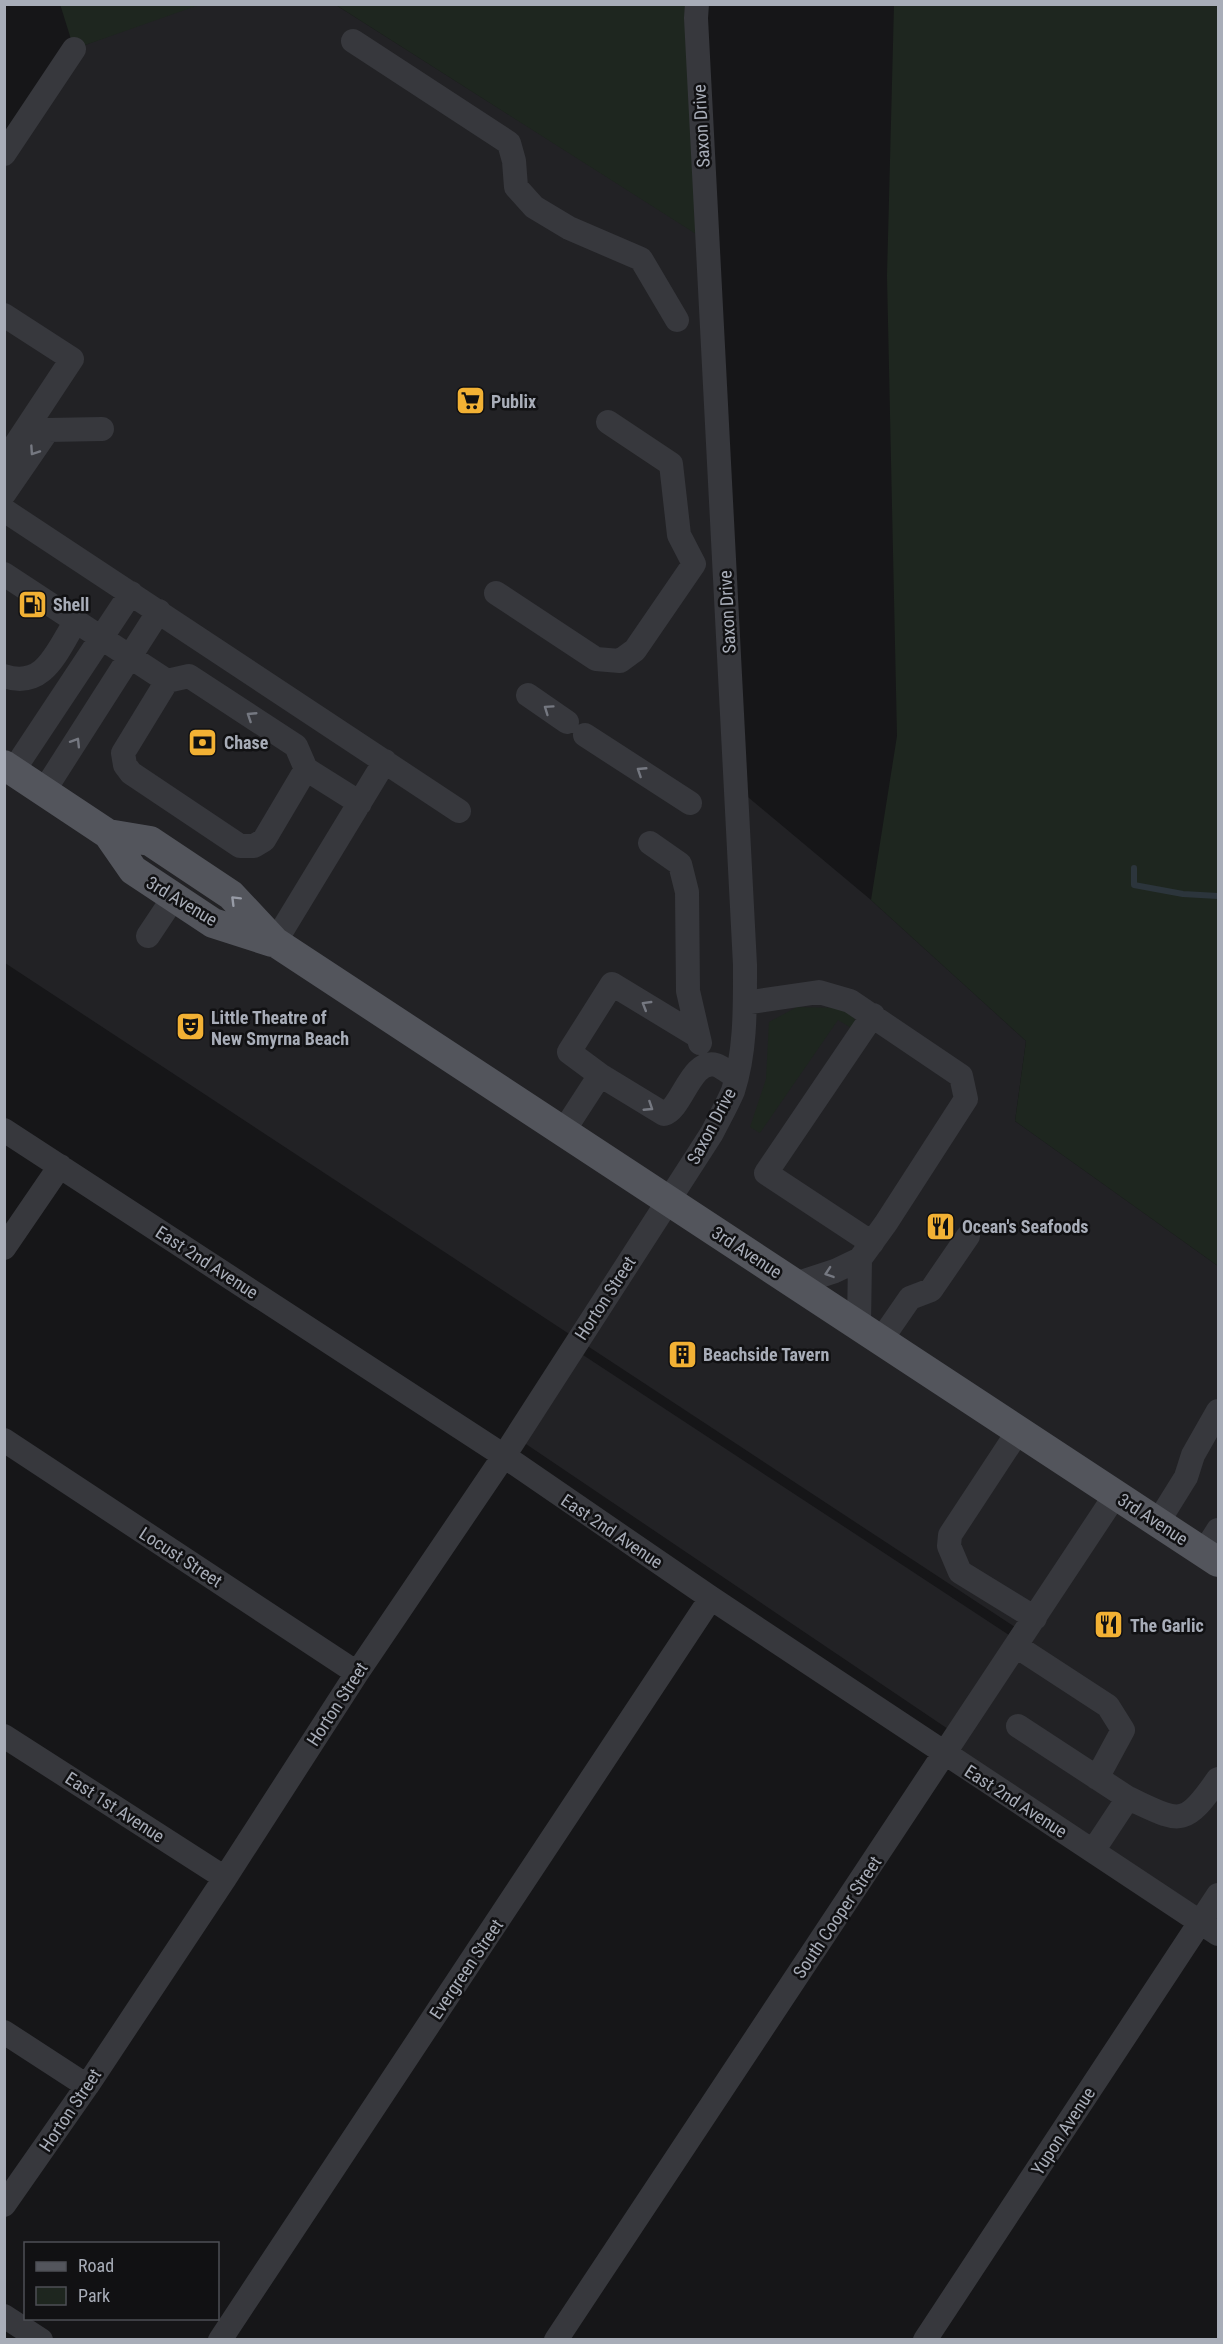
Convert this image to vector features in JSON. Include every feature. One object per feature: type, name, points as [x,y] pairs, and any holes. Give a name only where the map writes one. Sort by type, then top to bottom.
[{"type":"main road","name":"3rd Avenue","points":[[9,768],[108,834],[133,870],[213,923],[275,942]]},
{"type":"main road","name":"3rd Avenue","points":[[108,834],[150,841],[231,894],[275,942],[1158,1522],[1214,1548]]},
{"type":"street","name":"Saxon Drive","points":[[668,1201],[712,1133],[724,1110],[736,1077],[745,1003],[745,965],[697,4]]},
{"type":"street","points":[[353,41],[509,143],[514,161],[516,187],[534,207],[569,228],[641,259],[676,320]]},
{"type":"street","points":[[4,154],[74,50]]},
{"type":"street","points":[[4,315],[72,359],[4,462]]},
{"type":"street","points":[[496,593],[596,659],[620,661],[635,650],[694,564],[679,535],[670,464],[608,422]]},
{"type":"street","points":[[4,494],[48,430],[102,429]]},
{"type":"street","points":[[4,510],[459,811]]},
{"type":"street","points":[[4,574],[167,681]]},
{"type":"street","points":[[9,768],[131,593]]},
{"type":"street","points":[[44,792],[159,611]]},
{"type":"street","points":[[4,676],[29,680],[42,672],[76,621]]},
{"type":"street","points":[[306,769],[264,840],[254,846],[240,846],[131,773],[125,765],[123,753],[167,681],[189,676],[296,746],[306,769],[360,803]]},
{"type":"street","points":[[528,695],[690,803]]},
{"type":"street","points":[[275,942],[385,761]]},
{"type":"street","points":[[650,843],[680,864],[687,892],[688,991],[696,1035],[709,1065]]},
{"type":"street","points":[[148,936],[174,897]]},
{"type":"street","points":[[696,1035],[612,984],[569,1052],[600,1075],[664,1114],[672,1110],[695,1074],[709,1065],[716,1065],[736,1077]]},
{"type":"street","points":[[745,1003],[819,992],[850,1000],[961,1076],[966,1099],[866,1251],[835,1271],[795,1284]]},
{"type":"street","points":[[870,1333],[866,1251],[766,1173],[873,1015]]},
{"type":"street","points":[[563,1132],[600,1075]]},
{"type":"street","name":"East 2nd Avenue","points":[[4,1130],[504,1456],[945,1755],[1210,1928]]},
{"type":"street","points":[[4,1248],[60,1166]]},
{"type":"street","name":"Horton Street","points":[[4,2205],[87,2086],[225,1878],[357,1673],[504,1456],[668,1201]]},
{"type":"street","points":[[870,1333],[910,1298],[931,1290],[968,1236]]},
{"type":"street","points":[[1158,1522],[1186,1477],[1193,1455],[1218,1411]]},
{"type":"street","points":[[1019,1430],[950,1535],[949,1546],[960,1572],[1035,1618]]},
{"type":"street","name":"Locust Street","points":[[4,1440],[357,1673]]},
{"type":"street","name":"South Cooper Street","points":[[556,2340],[1116,1494]]},
{"type":"street","name":"Evergreen Street","points":[[220,2340],[711,1598]]},
{"type":"street","points":[[1016,1646],[1108,1706],[1123,1730],[1097,1778]]},
{"type":"street","points":[[1018,1726],[1128,1798],[1163,1814],[1176,1817],[1191,1814],[1218,1779]]},
{"type":"street","name":"East 1st Avenue","points":[[4,1736],[225,1878]]},
{"type":"street","points":[[1093,1851],[1128,1798]]},
{"type":"street","name":"Yupon Avenue","points":[[925,2340],[1210,1928],[1218,1896]]},
{"type":"street","points":[[4,2032],[87,2086]]},
{"type":"street","points":[[4,2316],[41,2340]]},
{"type":"shaded area","points":[[192,5],[336,5],[708,241],[736,787],[871,900],[1026,1041],[1015,1121],[1218,1266],[1218,1934],[945,1755],[1024,1633],[5,963],[4,154],[74,49]]},
{"type":"shaded area","points":[[580,1353],[1012,1637],[951,1731],[523,1442]]},
{"type":"green space","points":[[60,4],[199,5],[74,49]]},
{"type":"green space","points":[[336,5],[697,5],[707,241]]},
{"type":"green space","points":[[894,5],[1218,5],[1218,1266],[1015,1121],[1026,1041],[871,900],[897,736],[887,276]]},
{"type":"green space","points":[[797,1007],[839,1008],[853,1015],[856,1024],[853,1029],[838,1020],[760,1133],[750,1127],[766,1079],[769,1022]]},
{"type":"waterway","points":[[1134,868],[1134,885],[1183,894],[1218,896]]},
{"type":"place","name":"Publix","points":[[470,401]]},
{"type":"place","name":"Shell","points":[[32,604]]},
{"type":"place","name":"Chase","points":[[203,742]]},
{"type":"place","name":"Little Theatre of New Smyrna Beach","points":[[190,1027]]},
{"type":"place","name":"Ocean's Seafoods","points":[[941,1226]]},
{"type":"place","name":"Beachside Tavern","points":[[682,1354]]},
{"type":"place","name":"The Garlic","points":[[1109,1625]]}]
